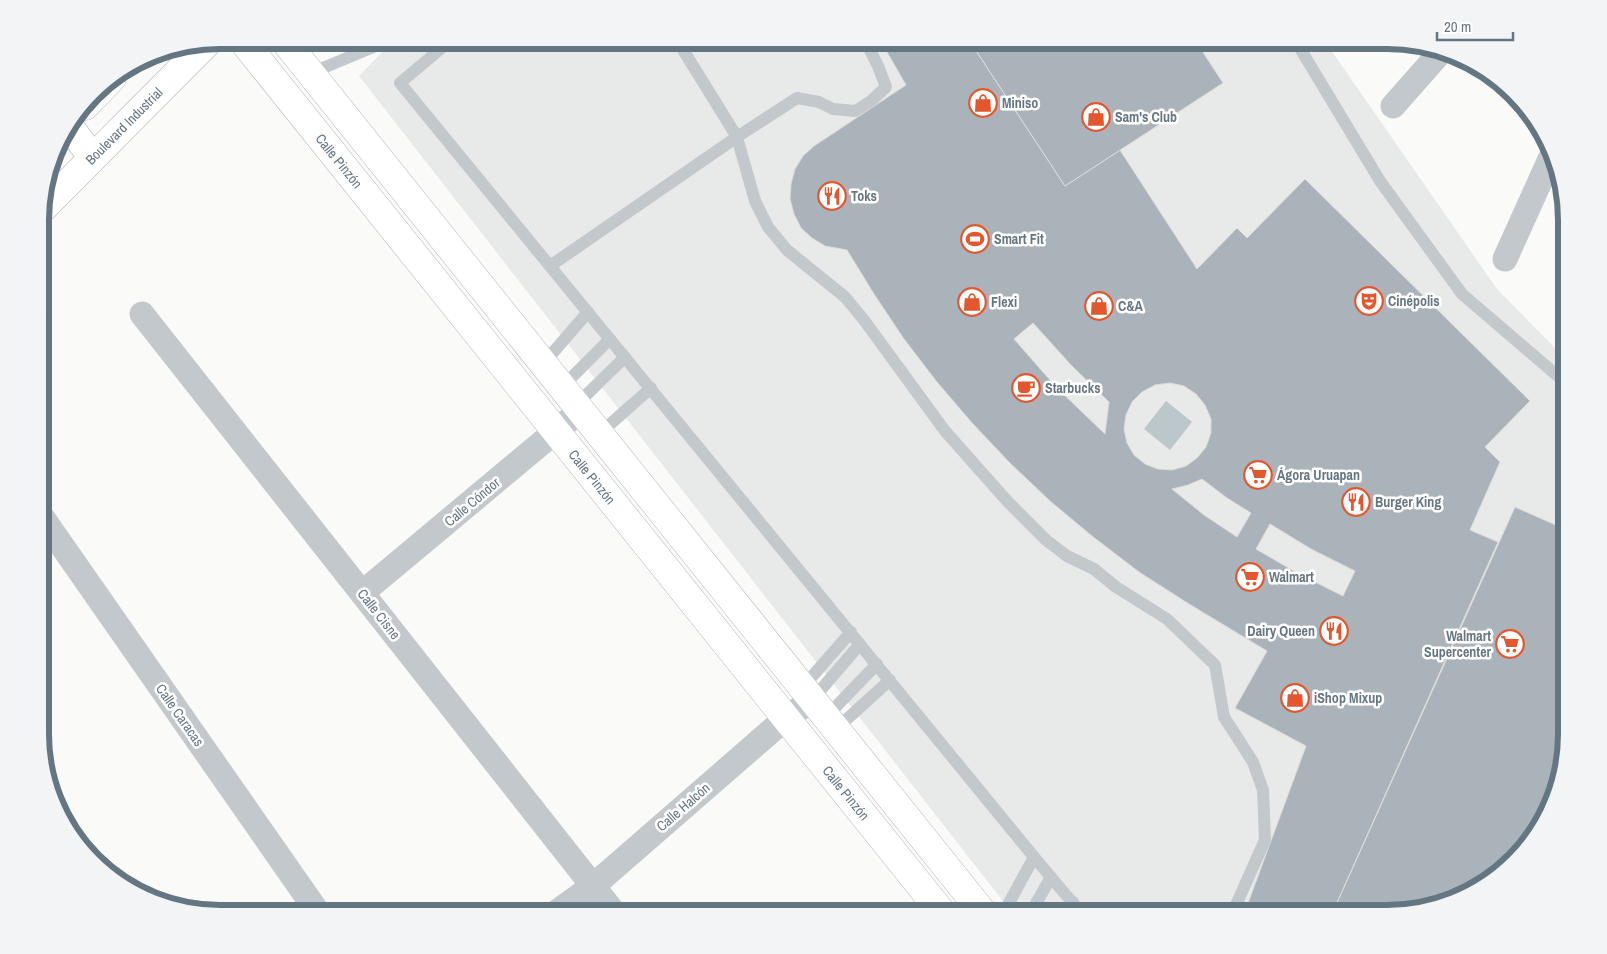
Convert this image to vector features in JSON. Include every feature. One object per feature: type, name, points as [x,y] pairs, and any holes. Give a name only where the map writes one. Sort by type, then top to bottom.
[{"type":"main road","name":"Calle Pinzón","points":[[249,49],[936,905]]},
{"type":"main road","points":[[291,49],[977,905]]},
{"type":"main road","name":"Boulevard Industrial","points":[[50,201],[200,50]]},
{"type":"main road","points":[[73,132],[92,157]]},
{"type":"street","points":[[1393,106],[1437,57]]},
{"type":"street","points":[[1505,259],[1548,163]]},
{"type":"street","name":"Calle Cisne","points":[[142,314],[609,905]]},
{"type":"street","name":"Calle Cóndor","points":[[362,593],[556,432],[573,401]]},
{"type":"street","name":"Calle Caracas","points":[[49,527],[313,905]]},
{"type":"street","name":"Calle Halcón","points":[[567,905],[593,886],[786,718],[819,708]]},
{"type":"lane","points":[[311,73],[368,49]]},
{"type":"lane","points":[[440,49],[400,83],[1075,905]]},
{"type":"lane","points":[[682,49],[737,137],[755,201],[768,227],[787,250],[845,298],[864,320],[945,431],[1008,502],[1046,540],[1067,556],[1094,568],[1116,587],[1167,620],[1215,665],[1224,717],[1253,762],[1264,790],[1264,840],[1236,905]]},
{"type":"lane","points":[[550,266],[797,98],[819,102],[833,109],[855,111],[871,101],[886,87],[870,49]]},
{"type":"lane","points":[[1300,49],[1380,181],[1462,294],[1558,376]]},
{"type":"lane","points":[[543,364],[588,312]]},
{"type":"lane","points":[[573,401],[610,339]]},
{"type":"lane","points":[[573,401],[625,357]]},
{"type":"lane","points":[[600,434],[651,388]]},
{"type":"lane","points":[[819,708],[851,632]]},
{"type":"lane","points":[[819,708],[860,644]]},
{"type":"lane","points":[[819,708],[877,664]]},
{"type":"lane","points":[[819,708],[890,680]]},
{"type":"lane","points":[[1009,905],[1034,857]]},
{"type":"lane","points":[[1035,905],[1051,877]]},
{"type":"shaded area","points":[[385,49],[1330,49],[1497,289],[1558,351],[1557,755],[1408,904],[1006,905],[359,76]]},
{"type":"shaded area","points":[[1166,401],[1192,422],[1170,450],[1144,429]]},
{"type":"building","name":"Ágora Uruapan","points":[[885,49],[975,49],[1065,186],[1120,150],[1197,269],[1237,228],[1247,238],[1305,179],[1530,401],[1485,447],[1500,462],[1470,530],[1498,542],[1336,905],[1247,905],[1306,746],[1235,708],[1267,651],[1139,572],[1092,536],[1050,501],[973,424],[904,339],[847,250],[825,246],[801,228],[794,214],[790,199],[791,184],[795,169],[803,156],[814,146],[906,85]],"holes":[[[1033,323],[1071,365],[1109,402],[1105,434],[1057,388],[1014,339]],[[1170,383],[1184,386],[1196,394],[1205,405],[1211,419],[1211,433],[1206,447],[1197,458],[1186,466],[1172,470],[1158,469],[1145,464],[1134,455],[1127,443],[1124,429],[1126,415],[1132,402],[1142,392],[1155,385]],[[1202,479],[1251,513],[1237,537],[1204,515],[1172,489]],[[1270,524],[1311,549],[1355,571],[1343,596],[1299,574],[1256,549]]]},
{"type":"building","name":"Sam's Club","points":[[975,49],[1201,49],[1223,83],[1065,186]]},
{"type":"building","name":"Walmart Supercenter","points":[[1515,507],[1558,526],[1558,745],[1549,789],[1535,820],[1508,855],[1491,870],[1463,888],[1420,902],[1398,905],[1336,905]]},
{"type":"place","name":"Miniso","points":[[983,103]]},
{"type":"place","name":"Sam's Club","points":[[1096,117]]},
{"type":"place","name":"Toks","points":[[832,196]]},
{"type":"place","name":"Smart Fit","points":[[975,239]]},
{"type":"place","name":"Cinépolis","points":[[1369,301]]},
{"type":"place","name":"Flexi","points":[[972,302]]},
{"type":"place","name":"C&A","points":[[1099,306]]},
{"type":"place","name":"Starbucks","points":[[1026,388]]},
{"type":"place","name":"Ágora Uruapan","points":[[1258,475]]},
{"type":"place","name":"Burger King","points":[[1356,502]]},
{"type":"place","name":"Walmart","points":[[1250,577]]},
{"type":"place","name":"Dairy Queen","points":[[1334,631]]},
{"type":"place","name":"Walmart Supercenter","points":[[1510,644]]},
{"type":"place","name":"iShop Mixup","points":[[1295,698]]}]
